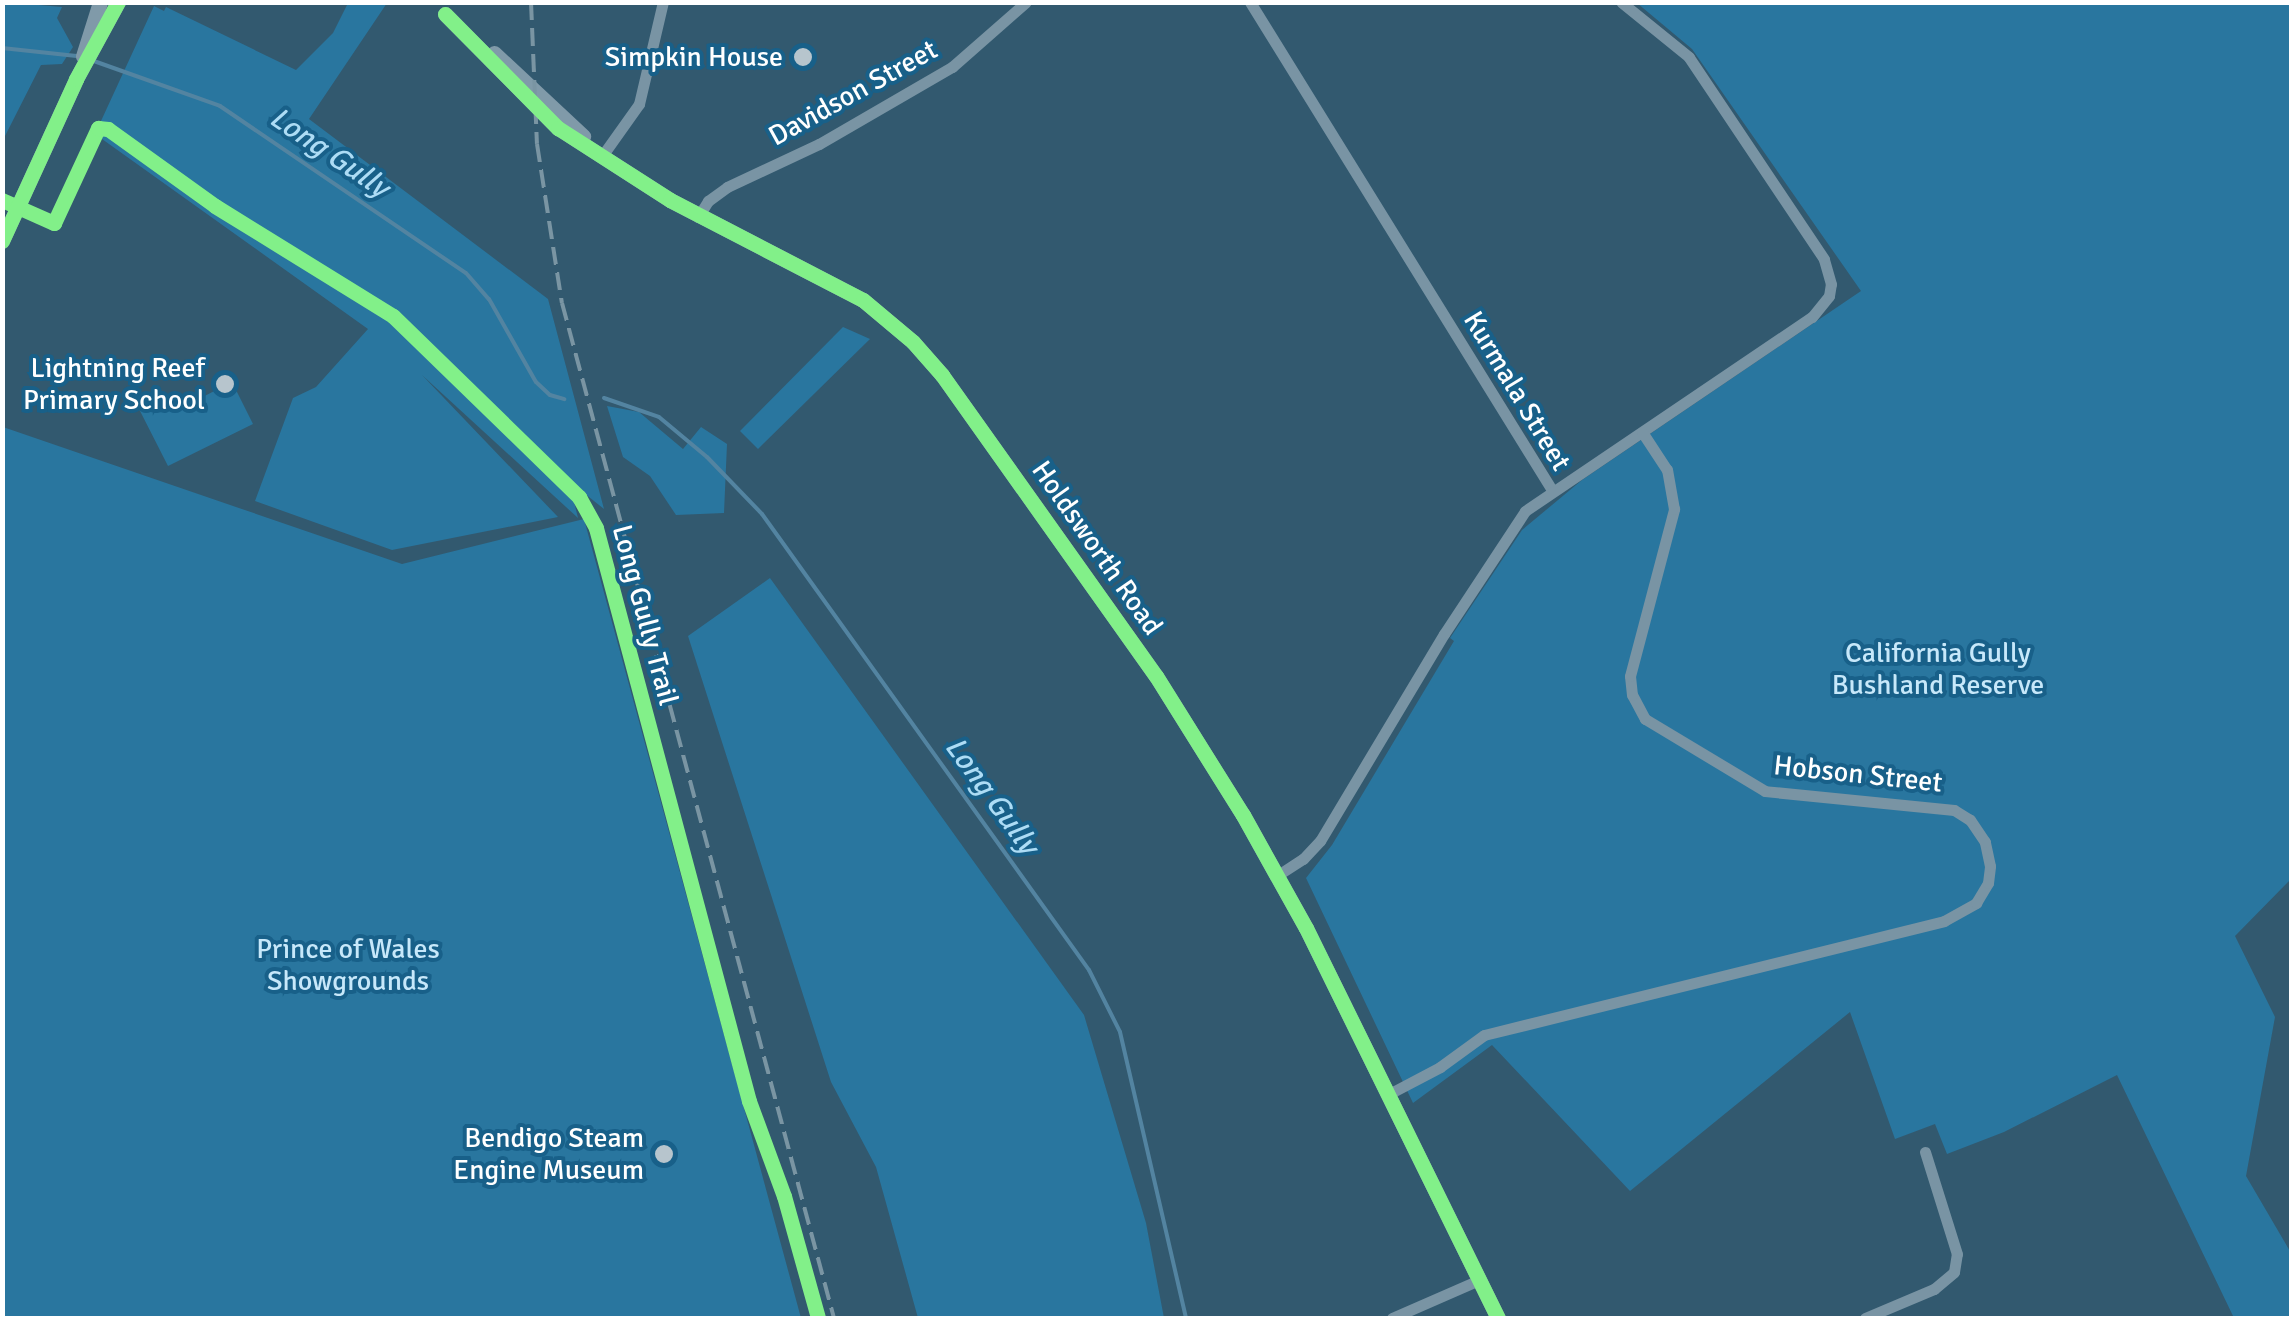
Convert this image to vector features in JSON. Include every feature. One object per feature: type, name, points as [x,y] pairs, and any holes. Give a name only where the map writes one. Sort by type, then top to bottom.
[{"type":"main road","points":[[84,61],[100,2]]},
{"type":"main road","points":[[2,242],[84,61],[118,2]]},
{"type":"main road","name":"Holdsworth Road","points":[[439,8],[511,67],[602,156],[698,216],[863,300],[928,358],[1156,676],[1278,875],[1498,1318]]},
{"type":"street","points":[[602,156],[639,104],[663,2]]},
{"type":"street","name":"Davidson Street","points":[[698,216],[708,201],[727,187],[820,144],[952,68],[1026,2]]},
{"type":"street","name":"Kurmala Street","points":[[1247,2],[1552,490],[1525,511],[1504,539],[1320,841],[1304,859],[1278,875]]},
{"type":"street","points":[[1552,490],[1812,317],[1829,296],[1831,284],[1816,245],[1689,57],[1621,2]]},
{"type":"street","name":"Hobson Street","points":[[1387,1095],[1440,1067],[1484,1035],[1944,922],[1976,903],[1988,883],[1990,866],[1984,842],[1970,820],[1954,810],[1766,792],[1645,719],[1632,695],[1630,676],[1674,509],[1667,470],[1642,432]]},
{"type":"street","points":[[1865,1318],[1941,1285],[1954,1272],[1957,1254],[1925,1152]]},
{"type":"street","points":[[1392,1318],[1479,1280]]},
{"type":"green space","points":[[3,2],[62,7],[57,18],[73,47],[62,64],[41,65],[3,140]]},
{"type":"green space","points":[[348,3],[387,3],[309,119],[548,299],[604,509],[569,481],[578,518],[422,375],[558,517],[392,550],[255,501],[293,398],[316,387],[368,329],[95,134],[154,6],[164,11],[166,7],[296,70],[333,33]]},
{"type":"green space","name":"California Gully Bushland Reserve","points":[[1637,3],[2291,3],[2291,879],[2235,936],[2275,1017],[2246,1176],[2291,1253],[2291,1318],[2234,1318],[2117,1075],[2004,1132],[1947,1154],[1935,1124],[1895,1139],[1850,1012],[1630,1191],[1492,1045],[1413,1103],[1306,878],[1332,845],[1454,641],[1450,638],[1522,530],[1582,480],[1861,291],[1692,49]]},
{"type":"green space","points":[[843,327],[870,339],[758,449],[740,431]]},
{"type":"green space","points":[[232,382],[253,424],[168,466],[139,409],[175,391],[183,407]]},
{"type":"green space","points":[[607,406],[639,412],[683,449],[701,427],[727,444],[724,513],[676,515],[650,476],[623,457]]},
{"type":"green space","name":"Prince of Wales Showgrounds","points":[[3,427],[402,564],[584,519],[801,1318],[3,1318]]},
{"type":"green space","points":[[770,578],[1084,1015],[1146,1223],[1164,1318],[918,1318],[876,1167],[831,1082],[688,636]]},
{"type":"waterway","name":"Long Gully","points":[[2,48],[77,56]]},
{"type":"waterway","name":"Long Gully","points":[[91,60],[220,106],[466,273],[489,299],[536,382],[550,395],[564,399]]},
{"type":"waterway","name":"Long Gully","points":[[604,398],[659,417],[707,457],[762,514],[1089,970],[1120,1032],[1186,1318]]},
{"type":"railway","points":[[531,2],[537,144],[562,303],[834,1318]]},
{"type":"cycle path","points":[[2,241],[76,79],[118,2]]},
{"type":"cycle path","points":[[445,14],[558,128],[670,200],[863,300],[913,342],[942,375],[1156,676],[1243,815],[1306,928],[1498,1318]]},
{"type":"cycle path","name":"Long Gully Trail","points":[[2,200],[54,223],[98,128],[108,129],[215,206],[393,316],[579,497],[596,528],[749,1101],[784,1196],[818,1318]]},
{"type":"place","name":"Simpkin House","points":[[803,57]]},
{"type":"place","name":"Lightning Reef Primary School","points":[[225,384]]},
{"type":"place","name":"Bendigo Steam Engine Museum","points":[[664,1154]]}]
